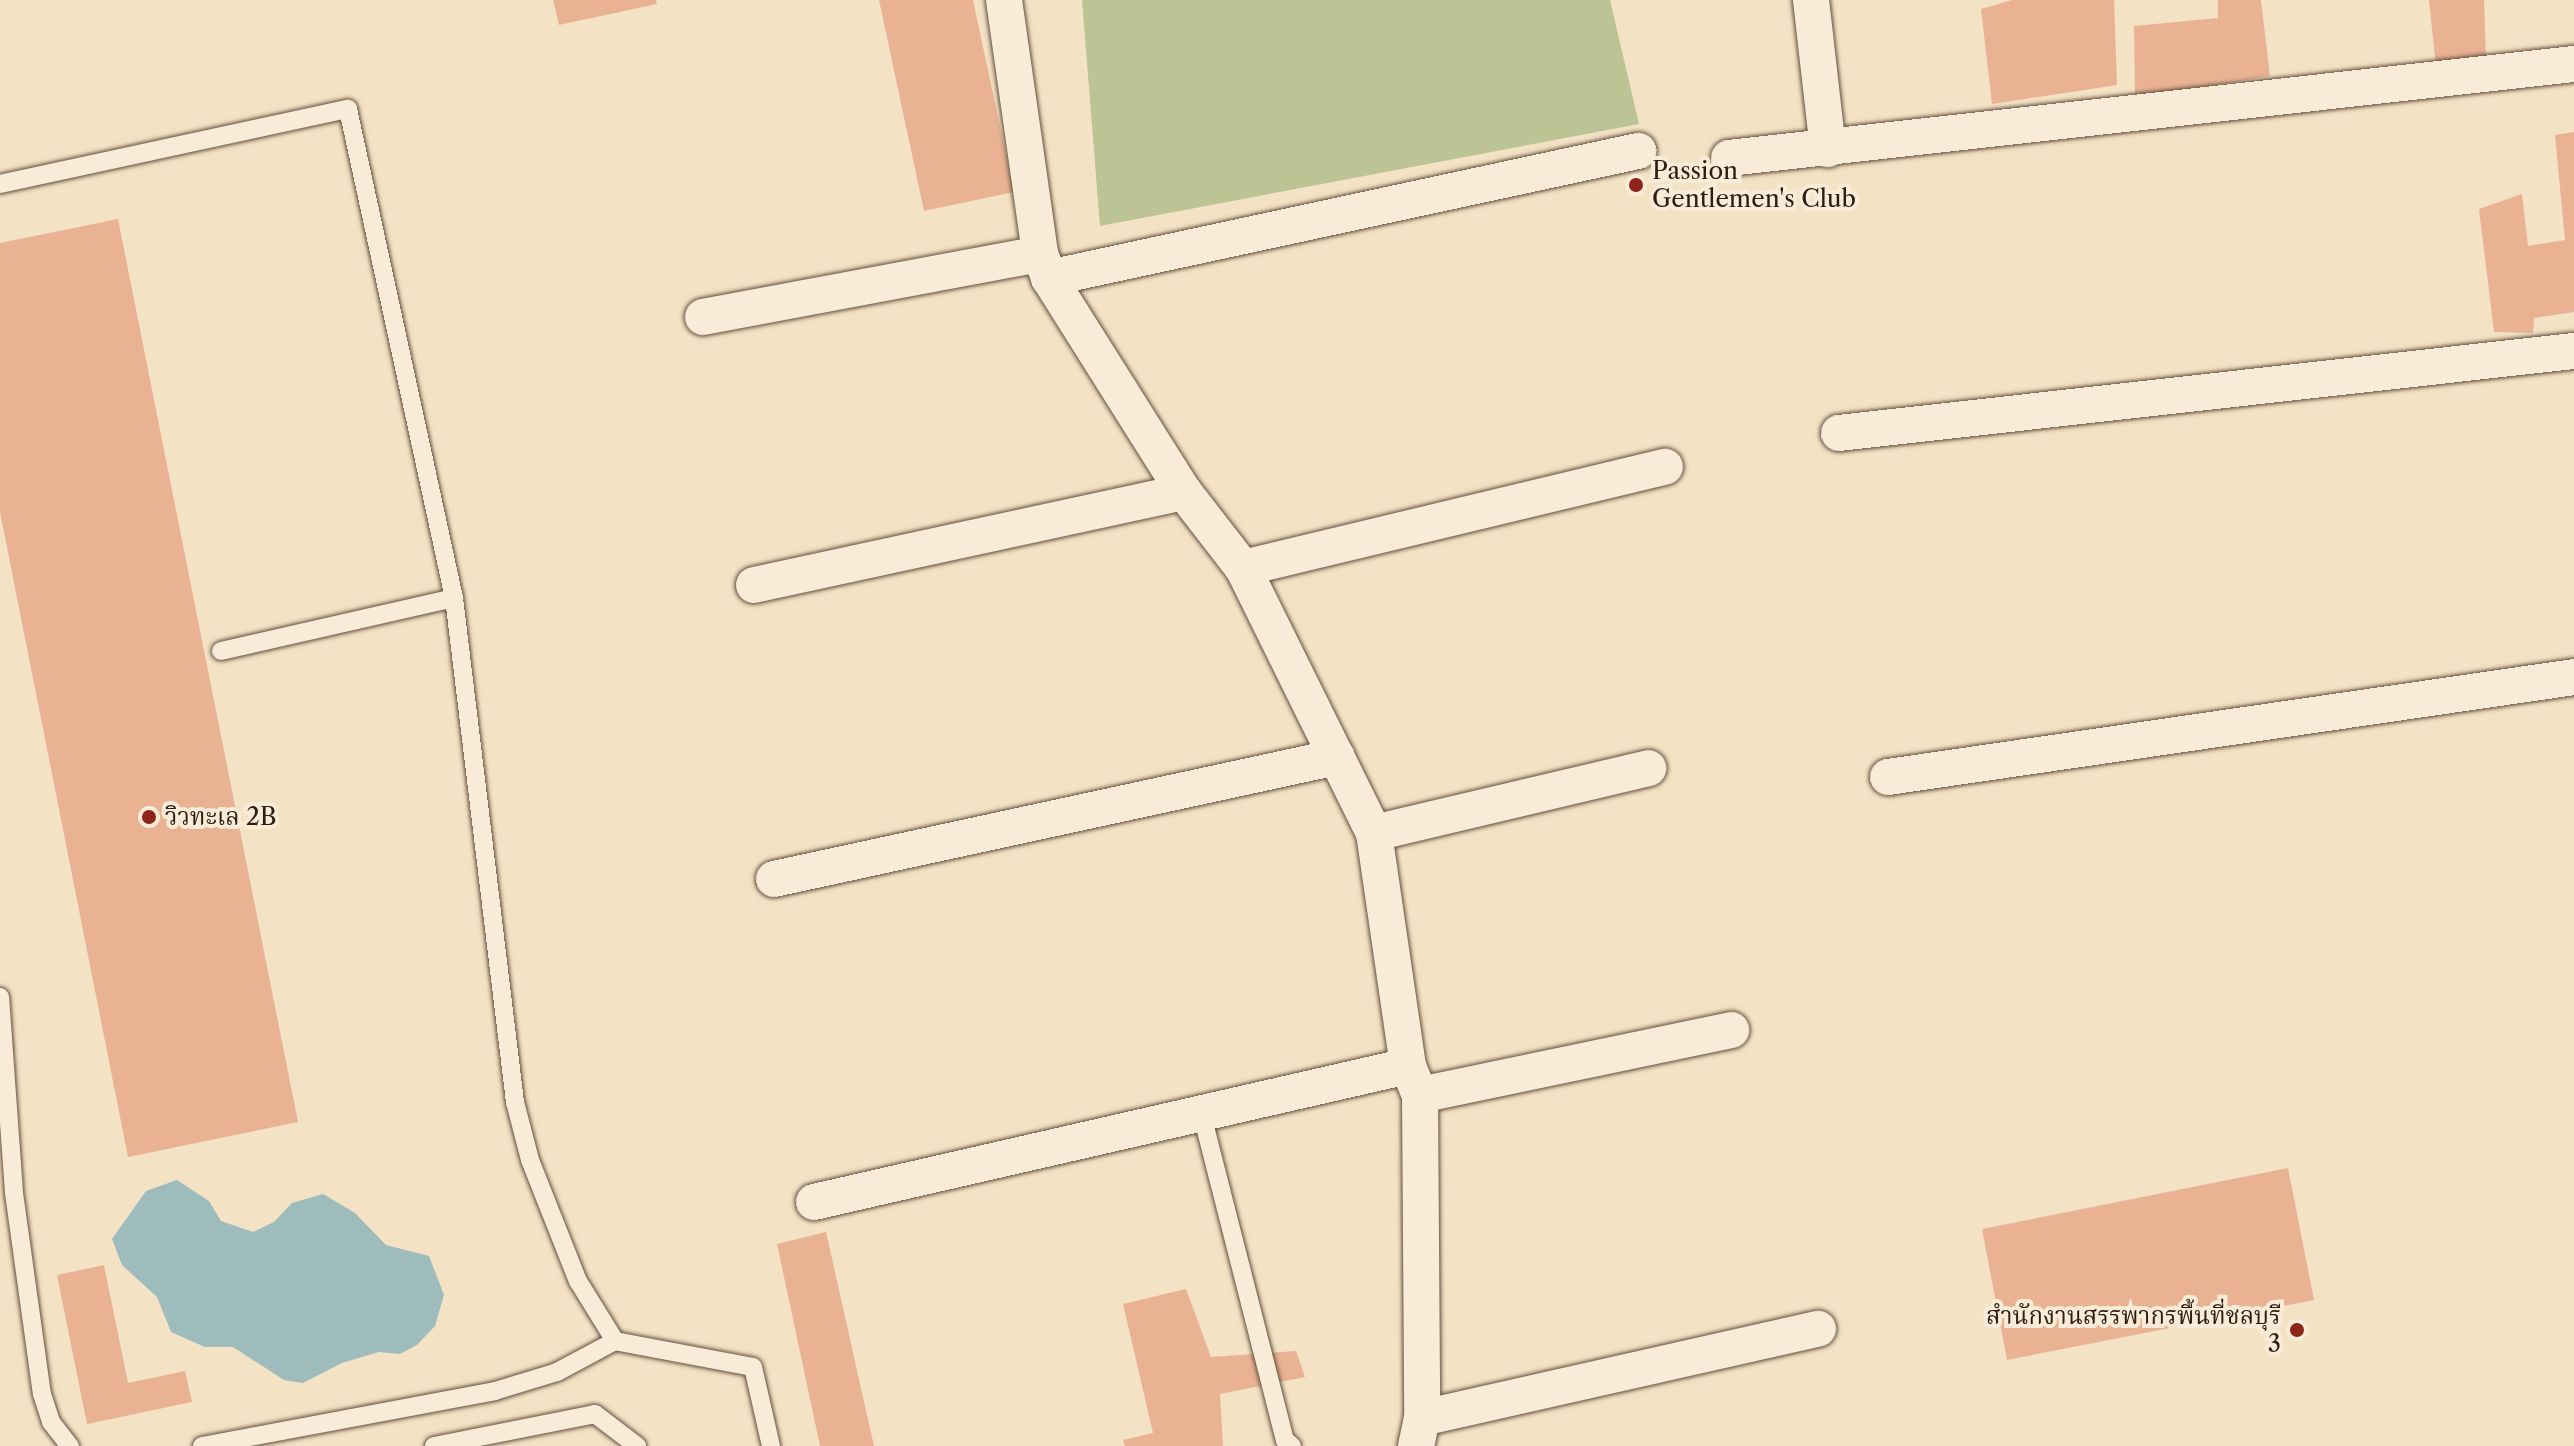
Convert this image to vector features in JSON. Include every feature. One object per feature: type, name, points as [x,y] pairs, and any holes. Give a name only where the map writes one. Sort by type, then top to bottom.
[{"type":"street","points":[[1004,0],[1044,266],[1184,492],[1243,568],[1374,833],[1414,1081],[1419,1432],[1818,1329]]},
{"type":"street","points":[[1811,0],[1828,149]]},
{"type":"street","points":[[1729,158],[2574,64]]},
{"type":"street","points":[[703,317],[1044,266],[1638,151]]},
{"type":"street","points":[[1839,433],[2574,351]]},
{"type":"street","points":[[1243,568],[1665,467]]},
{"type":"street","points":[[754,585],[1184,492]]},
{"type":"street","points":[[1888,777],[2574,677]]},
{"type":"street","points":[[774,879],[1337,757]]},
{"type":"street","points":[[1374,833],[1648,768]]},
{"type":"street","points":[[814,1202],[1201,1111],[1414,1081],[1731,1030]]},
{"type":"lane","points":[[0,184],[348,109],[454,598],[515,1102],[552,1224],[615,1341]]},
{"type":"lane","points":[[221,651],[454,598]]},
{"type":"lane","points":[[0,997],[14,1193],[39,1379],[51,1422],[70,1446]]},
{"type":"lane","points":[[1201,1111],[1285,1440],[1292,1446]]},
{"type":"lane","points":[[202,1446],[495,1391],[557,1372],[615,1341],[753,1367],[771,1446]]},
{"type":"lane","points":[[434,1446],[595,1414],[637,1446]]},
{"type":"green space","points":[[1082,0],[1610,0],[1639,124],[1100,226]]},
{"type":"water","points":[[177,1180],[209,1201],[221,1221],[253,1232],[274,1222],[292,1203],[323,1194],[355,1213],[386,1245],[429,1256],[444,1295],[435,1326],[417,1345],[400,1354],[379,1352],[342,1363],[303,1383],[284,1380],[233,1347],[205,1347],[171,1332],[157,1297],[122,1265],[112,1239],[146,1191]]},
{"type":"building","points":[[553,0],[656,0],[657,4],[559,25]]},
{"type":"building","points":[[879,0],[973,0],[1014,192],[924,211]]},
{"type":"building","points":[[2012,0],[2114,0],[2117,85],[1992,104],[1981,9]]},
{"type":"building","points":[[2218,0],[2261,0],[2270,76],[2135,98],[2134,26],[2218,18]]},
{"type":"building","points":[[2429,0],[2484,0],[2486,58],[2436,67]]},
{"type":"building","points":[[2574,132],[2574,312],[2534,318],[2533,333],[2494,332],[2479,209],[2522,194],[2528,246],[2565,240],[2555,135]]},
{"type":"building","name":"วิวทะเล 2B","points":[[118,219],[298,1122],[128,1157],[0,512],[0,243]]},
{"type":"building","points":[[2288,1168],[2314,1300],[2007,1360],[1982,1229]]},
{"type":"building","points":[[826,1232],[874,1446],[820,1446],[777,1244]]},
{"type":"building","points":[[104,1265],[128,1383],[185,1371],[192,1402],[87,1424],[57,1275]]},
{"type":"building","points":[[1186,1289],[1211,1357],[1296,1351],[1305,1377],[1220,1394],[1223,1446],[1125,1446],[1123,1440],[1153,1433],[1123,1304]]},
{"type":"place","name":"Passion Gentlemen's Club","points":[[1636,185]]},
{"type":"place","name":"วิวทะเล 2B","points":[[149,817]]},
{"type":"place","name":"สำนักงานสรรพากรพื้นที่ชลบุรี 3","points":[[2297,1330]]}]
